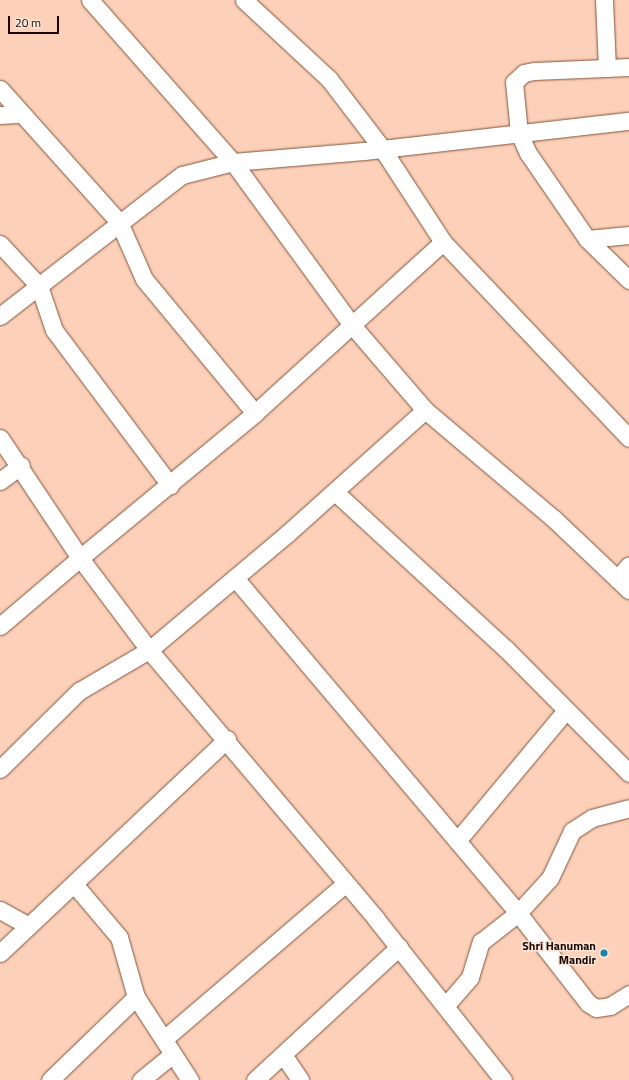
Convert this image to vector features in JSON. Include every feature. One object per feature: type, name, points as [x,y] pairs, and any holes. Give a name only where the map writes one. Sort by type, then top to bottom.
[{"type":"street","points":[[90,0],[233,162],[350,324],[425,410],[553,518],[629,590]]},
{"type":"street","points":[[244,0],[329,79],[381,147],[443,242],[629,438]]},
{"type":"street","points":[[604,0],[607,68]]},
{"type":"street","points":[[629,67],[534,71],[517,77],[514,82],[519,133],[587,239],[629,280]]},
{"type":"street","points":[[0,89],[119,222],[144,278],[255,414]]},
{"type":"street","points":[[0,115],[22,114]]},
{"type":"street","points":[[0,316],[119,222],[182,175],[233,162],[629,121]]},
{"type":"street","points":[[587,239],[629,235]]},
{"type":"street","points":[[0,626],[255,414],[350,324],[443,242]]},
{"type":"street","points":[[0,244],[39,286],[54,330],[170,485]]},
{"type":"street","points":[[0,769],[79,691],[149,650],[335,492],[425,410]]},
{"type":"street","points":[[0,438],[21,465],[80,558],[149,650],[227,739],[345,884],[399,947],[446,1005],[503,1080]]},
{"type":"street","points":[[0,464],[21,465]]},
{"type":"street","points":[[0,481],[21,465]]},
{"type":"street","points":[[335,492],[506,649],[629,773]]},
{"type":"street","points":[[617,579],[629,565]]},
{"type":"street","points":[[235,578],[518,913],[588,1003],[596,1008],[610,1006],[629,994]]},
{"type":"street","points":[[457,841],[566,710]]},
{"type":"street","points":[[0,953],[227,739]]},
{"type":"street","points":[[446,1005],[470,977],[486,936],[518,913],[550,878],[572,831],[592,818],[629,808]]},
{"type":"street","points":[[74,884],[124,945],[136,997],[190,1080]]},
{"type":"street","points":[[164,1039],[345,884]]},
{"type":"street","points":[[0,910],[29,926]]},
{"type":"street","points":[[255,1080],[284,1056],[399,947]]},
{"type":"street","points":[[50,1080],[136,997]]},
{"type":"street","points":[[141,1080],[173,1054]]},
{"type":"street","points":[[284,1056],[300,1080]]},
{"type":"place","name":"Shri Hanuman Mandir","points":[[604,953]]}]
